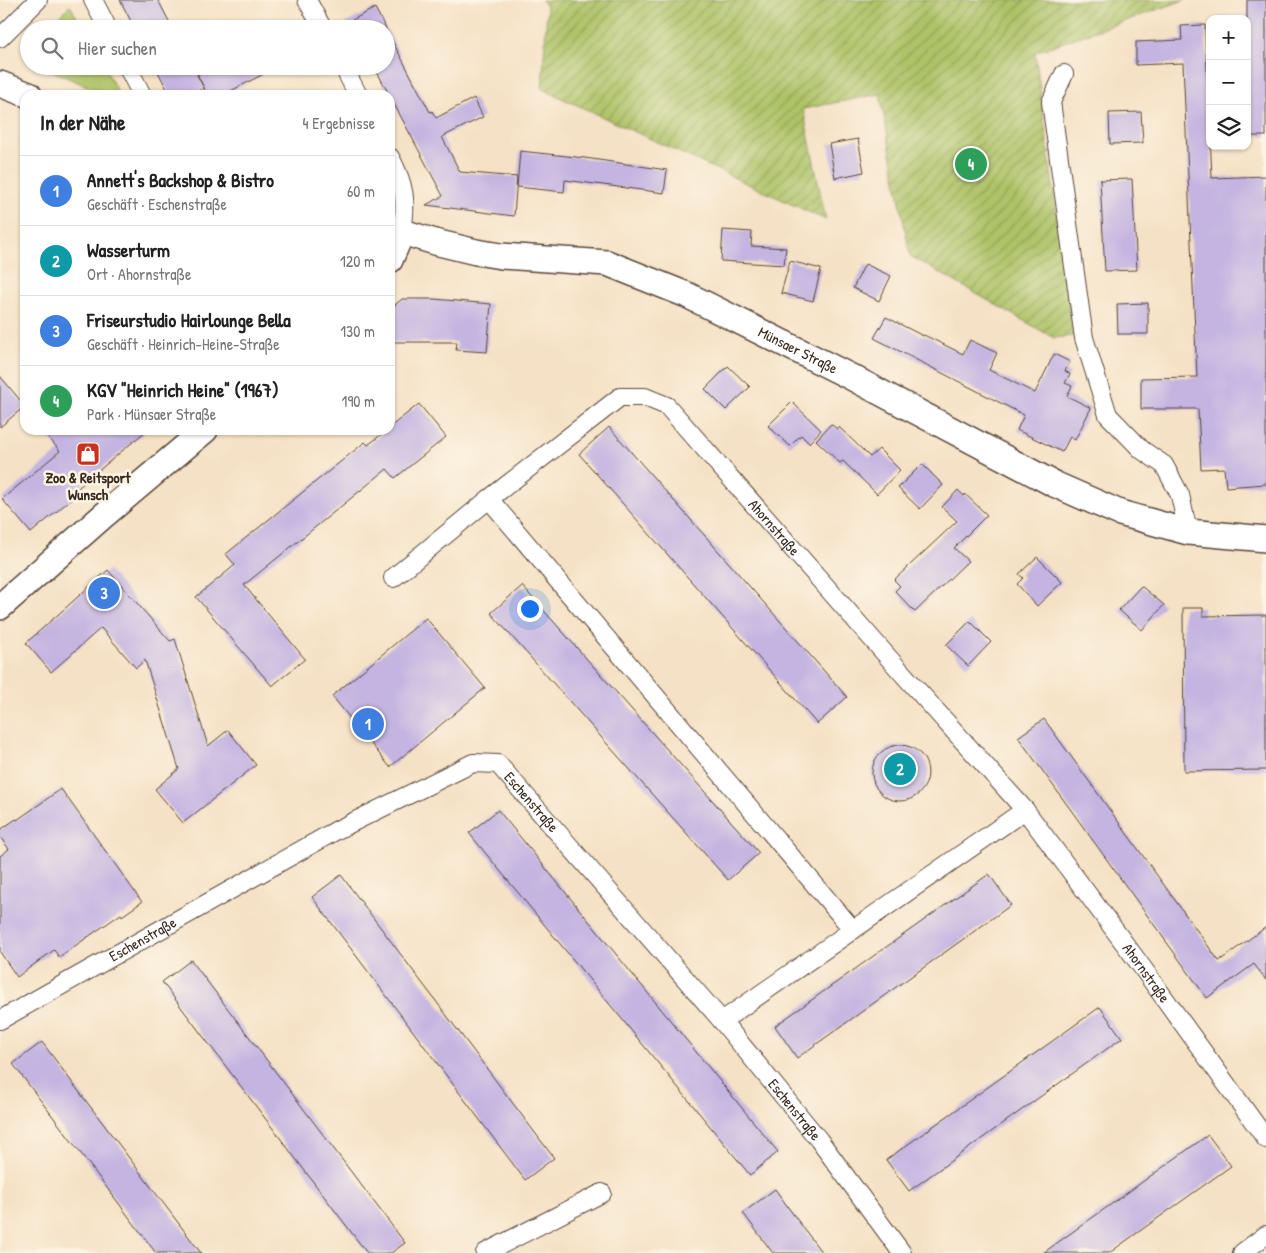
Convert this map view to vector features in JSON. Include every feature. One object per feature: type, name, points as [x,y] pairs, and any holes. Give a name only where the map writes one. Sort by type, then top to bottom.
[{"type":"street","points":[[0,38],[38,0]]},
{"type":"street","points":[[93,0],[103,20]]},
{"type":"street","points":[[307,0],[318,20]]},
{"type":"street","points":[[1064,74],[1051,102],[1084,338],[1108,415],[1142,450],[1164,465],[1180,495],[1188,532]]},
{"type":"street","points":[[132,75],[139,90]]},
{"type":"street","points":[[348,75],[355,90]]},
{"type":"street","points":[[0,84],[20,92]]},
{"type":"street","points":[[395,166],[404,192],[405,212],[396,230]]},
{"type":"street","name":"Münsaer Straße","points":[[396,230],[476,252],[501,256],[607,263],[696,299],[853,378],[1054,484],[1120,513],[1188,532],[1266,539]]},
{"type":"street","name":"Ahornstraße","points":[[393,578],[489,499],[620,397],[645,397],[667,406],[895,665],[1026,810],[1266,1139]]},
{"type":"street","points":[[0,607],[103,516],[199,435]]},
{"type":"street","points":[[489,499],[853,930]]},
{"type":"street","name":"Eschenstraße","points":[[0,1020],[337,830],[473,763],[498,764],[722,1021],[819,1140],[902,1253]]},
{"type":"street","points":[[722,1021],[1026,810]]},
{"type":"street","points":[[485,1253],[602,1193]]},
{"type":"street","points":[[1242,1253],[1266,1235]]},
{"type":"green space","points":[[542,0],[1185,0],[1035,52],[1073,336],[1054,338],[910,256],[880,94],[803,109],[826,220],[542,89],[547,9]]},
{"type":"green space","points":[[70,5],[78,20],[56,20]]},
{"type":"green space","points":[[61,75],[109,75],[116,90],[96,90]]},
{"type":"building","points":[[120,0],[158,0],[168,20],[130,20]]},
{"type":"building","points":[[1247,0],[1266,0],[1266,136],[1251,136],[1251,15],[1247,15]]},
{"type":"building","points":[[375,8],[381,20],[352,20]]},
{"type":"building","points":[[1205,25],[1206,150],[1211,150],[1212,178],[1266,176],[1266,484],[1226,487],[1224,468],[1201,469],[1198,409],[1141,409],[1141,378],[1197,377],[1183,63],[1136,65],[1136,42],[1182,40],[1181,26]]},
{"type":"building","points":[[395,46],[430,112],[432,111],[436,118],[474,98],[483,117],[442,137],[460,172],[517,177],[514,216],[426,205],[443,196],[395,106],[395,90],[387,90],[379,75],[395,75]]},
{"type":"building","points":[[160,75],[198,75],[204,88],[200,90],[167,90]]},
{"type":"building","points":[[197,75],[262,75],[233,90],[205,90]]},
{"type":"building","points":[[1141,112],[1143,143],[1110,144],[1109,113]]},
{"type":"building","points":[[858,139],[864,172],[835,178],[829,144]]},
{"type":"building","points":[[520,151],[667,170],[664,193],[565,180],[564,192],[517,187]]},
{"type":"building","points":[[1132,179],[1137,270],[1105,271],[1100,180]]},
{"type":"building","points":[[723,230],[752,232],[751,246],[786,248],[784,265],[721,261]]},
{"type":"building","points":[[790,261],[821,269],[813,301],[781,293]]},
{"type":"building","points":[[865,264],[891,276],[879,301],[853,288]]},
{"type":"building","points":[[402,299],[434,299],[491,304],[487,352],[456,350],[457,342],[395,342],[395,305]]},
{"type":"building","points":[[1148,303],[1148,334],[1118,334],[1117,304]]},
{"type":"building","points":[[886,317],[963,354],[970,340],[997,353],[989,370],[1035,393],[1054,354],[1070,362],[1065,371],[1070,374],[1065,383],[1072,386],[1067,396],[1091,408],[1075,440],[1070,437],[1062,452],[1017,430],[1024,415],[874,338]]},
{"type":"building","points":[[728,366],[750,387],[726,410],[705,389]]},
{"type":"building","points":[[0,376],[20,400],[20,410],[0,427]]},
{"type":"building","points":[[792,402],[821,430],[809,443],[801,435],[790,446],[768,426]]},
{"type":"building","points":[[419,404],[446,437],[395,478],[387,469],[244,585],[305,659],[272,686],[196,597],[235,565],[226,554],[365,442],[368,445],[381,435],[395,435],[395,423]]},
{"type":"building","points":[[831,424],[837,429],[839,427],[870,457],[879,449],[900,470],[877,494],[843,461],[840,463],[816,440]]},
{"type":"building","points":[[609,427],[847,697],[817,724],[579,454]]},
{"type":"building","points":[[46,435],[141,435],[72,493],[75,496],[31,533],[2,499],[60,451]]},
{"type":"building","points":[[922,464],[943,485],[920,509],[898,488]]},
{"type":"building","points":[[958,490],[964,496],[965,494],[987,515],[954,548],[968,561],[915,612],[895,591],[900,586],[894,580],[957,521],[942,507]]},
{"type":"building","points":[[1037,557],[1062,582],[1037,606],[1017,584],[1023,578],[1019,574]]},
{"type":"building","points":[[108,570],[170,641],[175,639],[208,746],[228,730],[256,765],[183,823],[155,789],[179,769],[145,660],[136,668],[101,628],[51,672],[26,643]]},
{"type":"building","points":[[522,586],[759,853],[728,880],[491,613]]},
{"type":"building","points":[[1141,586],[1164,605],[1142,630],[1119,610]]},
{"type":"building","points":[[1183,608],[1203,608],[1203,616],[1266,615],[1266,770],[1184,771]]},
{"type":"building","points":[[426,618],[485,688],[390,767],[332,696]]},
{"type":"building","points":[[970,621],[991,642],[968,666],[946,645]]},
{"type":"building","points":[[1044,719],[1219,961],[1266,927],[1266,980],[1254,964],[1207,998],[1018,737]]},
{"type":"building","points":[[894,745],[906,745],[916,749],[924,757],[928,773],[924,789],[916,797],[906,801],[894,801],[884,797],[876,789],[872,779],[872,767],[876,757],[884,749]]},
{"type":"building","points":[[61,789],[142,902],[122,916],[121,914],[59,957],[54,950],[17,977],[0,952],[0,856],[9,849],[0,837],[0,830]]},
{"type":"building","points":[[498,810],[778,1152],[750,1175],[469,833]]},
{"type":"building","points":[[989,874],[1011,905],[797,1058],[775,1026]]},
{"type":"building","points":[[341,875],[554,1158],[525,1180],[312,897]]},
{"type":"building","points":[[191,960],[405,1243],[391,1253],[367,1253],[162,982]]},
{"type":"building","points":[[1100,1007],[1122,1038],[909,1191],[886,1160]]},
{"type":"building","points":[[42,1042],[201,1253],[156,1253],[13,1064]]},
{"type":"building","points":[[1208,1135],[1231,1166],[1109,1253],[1043,1253]]},
{"type":"building","points":[[775,1189],[822,1253],[773,1253],[743,1213]]},
{"type":"place","name":"KGV \"Heinrich Heine\" (1967)","points":[[971,164]]},
{"type":"place","name":"Zoo & Reitsport Wunsch","points":[[88,454]]},
{"type":"place","name":"Friseurstudio Hairlounge Bella","points":[[104,593]]},
{"type":"place","name":"Annett's Backshop & Bistro","points":[[368,724]]},
{"type":"place","name":"Wasserturm","points":[[900,769]]}]
